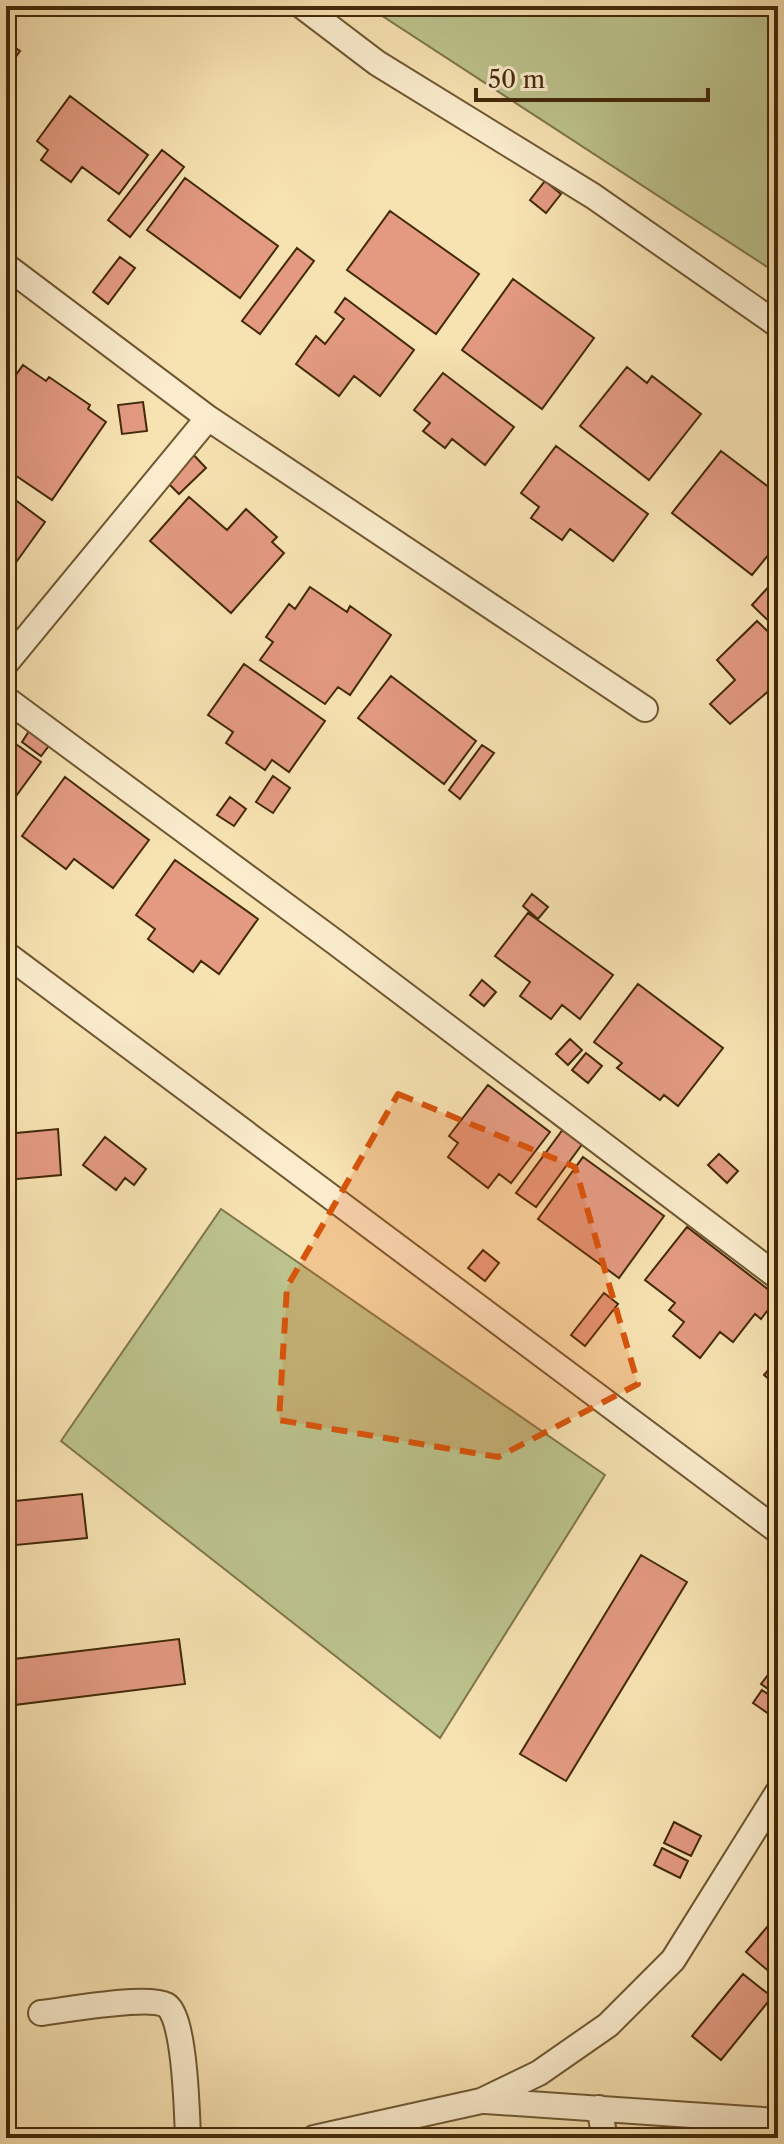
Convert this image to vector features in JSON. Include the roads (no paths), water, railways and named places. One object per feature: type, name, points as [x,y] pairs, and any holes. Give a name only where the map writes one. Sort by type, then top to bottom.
[{"type":"street","points":[[302,6],[377,63],[593,196],[778,325]]},
{"type":"street","points":[[6,266],[208,418],[645,709]]},
{"type":"street","points":[[6,663],[208,418]]},
{"type":"street","points":[[6,699],[348,952],[778,1277]]},
{"type":"street","points":[[6,954],[778,1531]]},
{"type":"street","points":[[314,2138],[481,2101],[539,2073],[608,2025],[673,1960],[778,1792]]},
{"type":"street","points":[[41,2013],[146,2001],[166,2005],[176,2015],[181,2041],[188,2138]]},
{"type":"street","points":[[481,2101],[778,2121]]},
{"type":"street","points":[[599,2108],[605,2138]]}]
